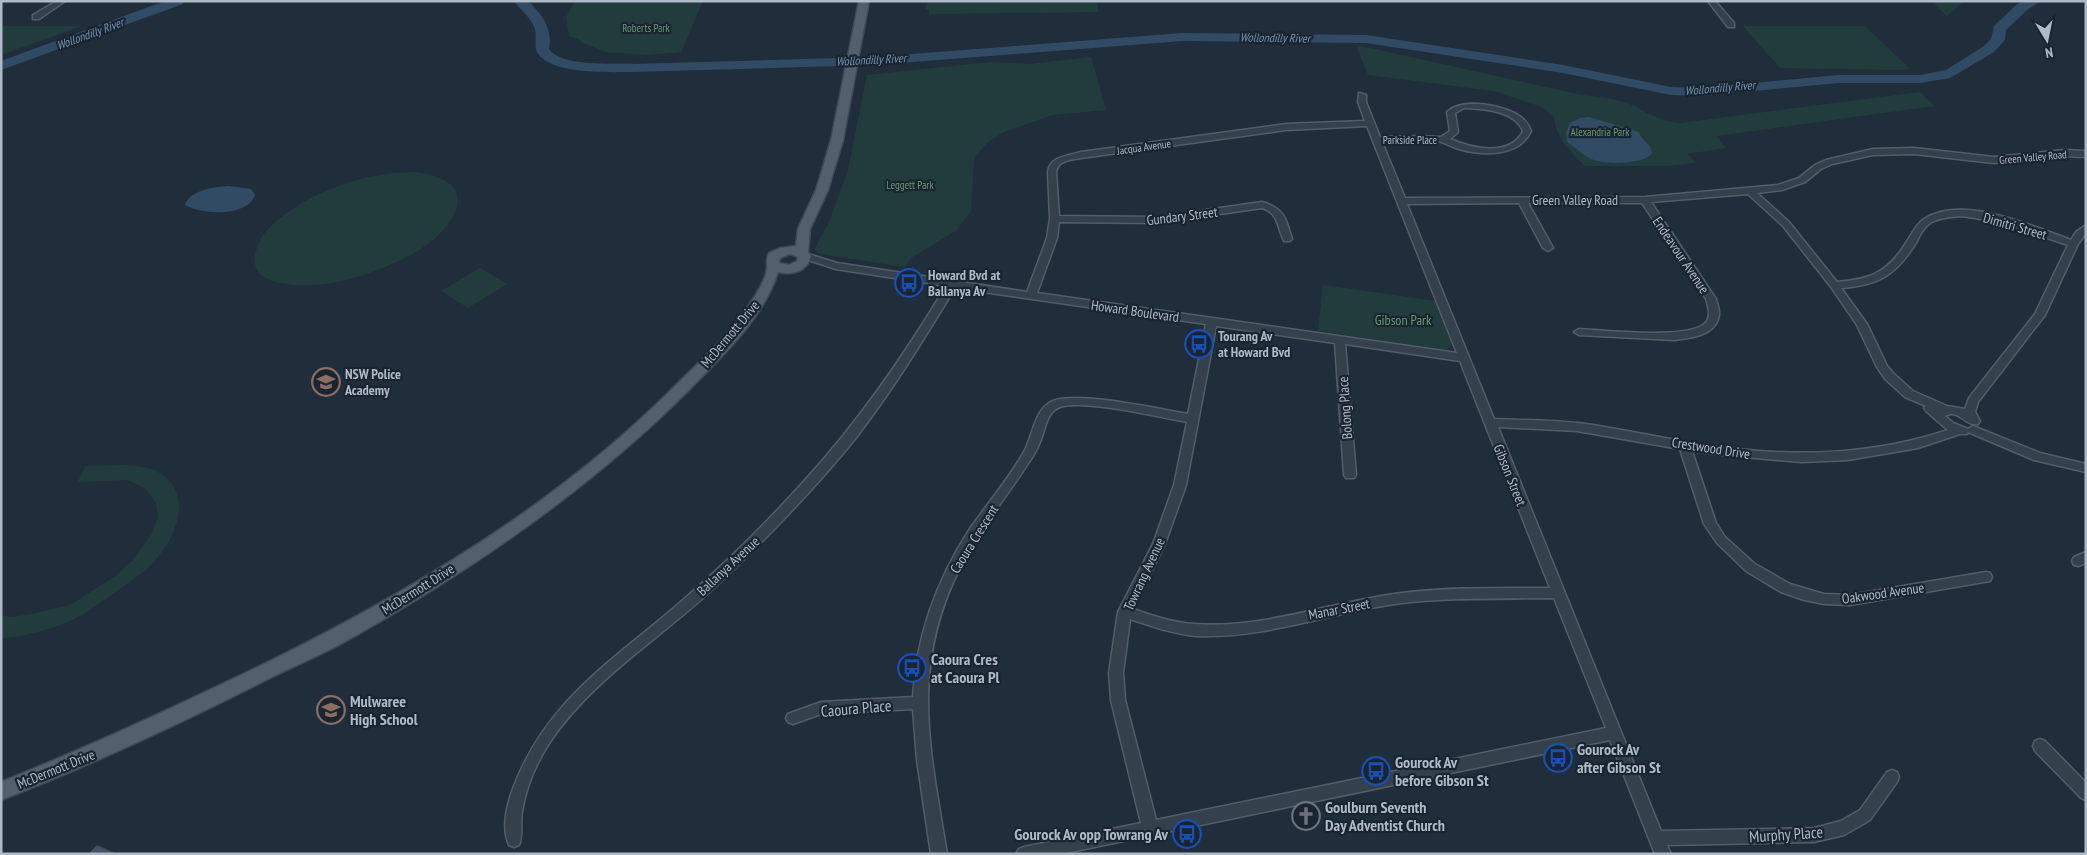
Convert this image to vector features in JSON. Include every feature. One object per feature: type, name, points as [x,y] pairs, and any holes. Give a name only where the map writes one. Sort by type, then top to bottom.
[{"type":"main road","points":[[783,251],[804,229],[822,190],[837,140],[864,1]]},
{"type":"main road","points":[[783,251],[791,250],[803,254],[804,229]]},
{"type":"main road","name":"McDermott Drive","points":[[767,289],[774,266],[772,263],[774,256],[783,251]]},
{"type":"main road","name":"McDermott Drive","points":[[1,791],[126,739],[210,700],[338,636],[504,535],[607,457],[681,390],[743,323],[767,289],[803,263],[803,254]]},
{"type":"main road","points":[[774,266],[781,269],[793,269]]},
{"type":"street","points":[[36,17],[62,1]]},
{"type":"street","points":[[1711,1],[1732,25]]},
{"type":"street","name":"Gibson Street","points":[[1362,95],[1362,102],[1370,123],[1663,854]]},
{"type":"street","name":"Parkside Place","points":[[1377,140],[1443,140],[1462,147],[1498,149],[1523,140],[1527,131],[1524,122],[1505,112],[1464,106],[1458,107],[1451,112],[1454,132],[1443,140]]},
{"type":"street","name":"Jacqua Avenue","points":[[1031,295],[1052,238],[1054,219],[1052,166],[1058,161],[1068,157],[1286,127],[1370,123]]},
{"type":"street","name":"Green Valley Road","points":[[1401,200],[1645,200],[1779,188],[1792,185],[1829,162],[1873,152],[1914,151],[1994,160],[2064,153],[2086,154]]},
{"type":"street","points":[[1749,190],[1786,224],[1834,285],[1862,324],[1879,361],[1889,376],[1909,394],[1944,416],[1960,430],[1973,424]]},
{"type":"street","points":[[1522,200],[1548,248]]},
{"type":"street","name":"Endeavour Avenue","points":[[1579,332],[1677,337],[1693,334],[1707,328],[1714,319],[1715,308],[1711,300],[1645,200]]},
{"type":"street","name":"Gundary Street","points":[[1054,219],[1157,220],[1262,205],[1273,207],[1278,213],[1287,239]]},
{"type":"street","name":"Dimitri Street","points":[[1834,285],[1867,282],[1886,274],[1908,248],[1921,226],[1928,220],[1948,214],[1971,214],[1997,219],[2073,244]]},
{"type":"street","points":[[1944,416],[1958,411],[1973,401],[2040,315],[2073,244],[2079,234],[2086,228]]},
{"type":"street","name":"Howard Boulevard","points":[[803,254],[836,266],[1464,358]]},
{"type":"street","name":"Howard Boulevard","points":[[793,269],[836,266]]},
{"type":"street","name":"Ballanya Avenue","points":[[514,840],[512,828],[513,814],[521,786],[536,754],[559,719],[588,689],[729,567],[813,481],[887,389],[921,338],[952,284]]},
{"type":"street","name":"Towrang Avenue","points":[[1150,827],[1118,700],[1116,673],[1125,612],[1159,544],[1180,485],[1212,322]]},
{"type":"street","name":"Bolong Place","points":[[1340,340],[1350,475]]},
{"type":"street","points":[[1973,401],[1970,412],[1973,424]]},
{"type":"street","name":"Caoura Crescent","points":[[939,854],[922,738],[920,703],[928,637],[940,600],[951,574],[966,547],[1026,458],[1036,440],[1043,415],[1050,408],[1059,403],[1077,402],[1192,419]]},
{"type":"street","points":[[1958,411],[1973,424],[2003,441],[2062,464],[2086,468]]},
{"type":"street","points":[[1932,440],[1946,426],[1944,416]]},
{"type":"street","name":"Crestwood Drive","points":[[1490,422],[1577,427],[1685,445],[1778,457],[1824,458],[1848,456],[1932,440],[1960,430]]},
{"type":"street","name":"Oakwood Avenue","points":[[1685,445],[1710,524],[1717,536],[1744,563],[1783,586],[1823,599],[1843,600],[1864,599],[1986,577]]},
{"type":"street","name":"Manar Street","points":[[1125,612],[1168,626],[1195,630],[1222,630],[1251,627],[1395,599],[1469,594],[1557,593]]},
{"type":"street","name":"Caoura Place","points":[[792,718],[821,708],[920,703]]},
{"type":"street","points":[[1024,854],[1615,733]]},
{"type":"street","points":[[2040,746],[2086,793]]},
{"type":"street","name":"Murphy Place","points":[[1657,838],[1814,835],[1844,828],[1865,816],[1892,777]]},
{"type":"green space","name":"Roberts Park","points":[[575,1],[703,1],[681,52],[647,55],[606,52],[569,36],[566,17]]},
{"type":"green space","points":[[927,1],[1097,1],[1098,12],[929,14],[929,9],[926,9]]},
{"type":"green space","points":[[1930,1],[1964,1],[1947,16]]},
{"type":"green space","points":[[1,26],[82,26],[1,55]]},
{"type":"green space","points":[[1743,26],[1865,26],[1910,69],[1780,68]]},
{"type":"green space","name":"Alexandria Park","points":[[1356,45],[1582,95],[1617,100],[1630,104],[1657,118],[1680,123],[1920,92],[1934,106],[1716,136],[1726,148],[1687,154],[1697,163],[1667,166],[1585,166],[1561,138],[1557,131],[1554,117],[1542,107],[1494,91],[1368,75]]},
{"type":"green space","name":"Leggett Park","points":[[1091,57],[1106,110],[1053,115],[1004,132],[988,142],[974,158],[971,211],[957,230],[911,258],[905,267],[820,254],[814,250],[829,222],[848,170],[867,75],[991,62],[1030,64]]},
{"type":"green space","points":[[414,172],[436,177],[450,185],[457,195],[457,206],[452,218],[442,231],[414,253],[369,273],[319,285],[276,282],[259,273],[255,264],[258,244],[273,224],[295,207],[327,191],[361,179],[378,175]]},
{"type":"green space","points":[[480,268],[507,284],[468,308],[441,291]]},
{"type":"green space","name":"Gibson Park","points":[[1323,285],[1436,301],[1452,344],[1447,349],[1439,349],[1318,331]]},
{"type":"green space","points":[[125,465],[154,470],[169,480],[176,490],[179,501],[176,525],[165,548],[139,575],[81,615],[41,631],[10,638],[1,638],[1,615],[12,617],[70,605],[117,575],[133,560],[151,535],[158,518],[156,503],[145,488],[127,480],[78,482],[85,466]]},
{"type":"water","points":[[1589,117],[1639,132],[1652,150],[1652,153],[1643,159],[1618,163],[1597,161],[1589,158],[1567,142],[1566,132],[1570,123],[1580,118]]},
{"type":"water","points":[[228,186],[251,189],[255,195],[243,207],[224,212],[202,211],[185,205],[192,196],[203,190]]},
{"type":"building","points":[[97,845],[117,854],[88,854]]},
{"type":"waterway","name":"Wollondilly River","points":[[1,66],[178,1]]},
{"type":"waterway","name":"Wollondilly River","points":[[520,1],[539,22],[543,35],[542,49],[546,55],[561,63],[593,67],[633,68],[874,61],[1182,37],[1366,39],[1563,69],[1671,91],[1701,92],[1838,79],[1920,79],[1950,74],[1989,49],[1998,40],[1999,29],[2022,7],[2035,1]]},
{"type":"place","name":"Howard Bvd at Ballanya Av","points":[[909,283]]},
{"type":"place","name":"Tourang Av at Howard Bvd","points":[[1199,344]]},
{"type":"place","name":"NSW Police Academy","points":[[326,382]]},
{"type":"place","name":"Caoura Cres at Caoura Pl","points":[[912,668]]},
{"type":"place","name":"Mulwaree High School","points":[[331,710]]},
{"type":"place","name":"Gourock Av after Gibson St","points":[[1558,758]]},
{"type":"place","name":"Gourock Av before Gibson St","points":[[1376,771]]},
{"type":"place","name":"Goulburn Seventh Day Adventist Church","points":[[1306,816]]},
{"type":"place","name":"Gourock Av opp Towrang Av","points":[[1187,834]]}]
